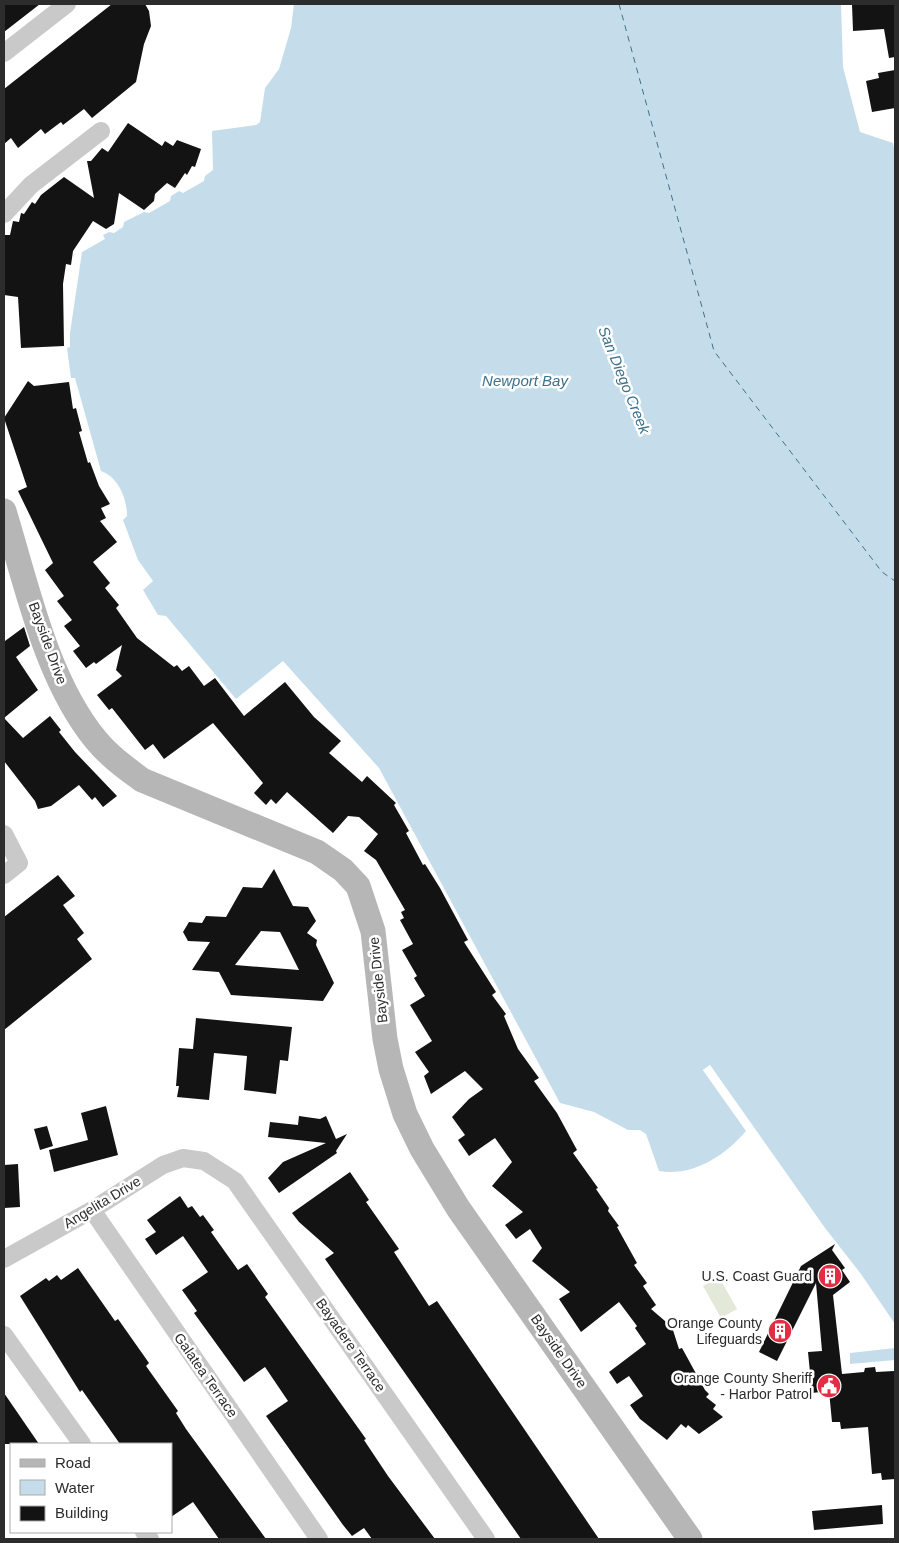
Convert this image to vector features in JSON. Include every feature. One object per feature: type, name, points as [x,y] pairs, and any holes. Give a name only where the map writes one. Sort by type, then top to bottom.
[{"type":"main road","name":"Bayside Drive","points":[[4,511],[54,667],[70,700],[96,740],[118,763],[142,780],[317,852],[343,870],[358,886],[373,931],[385,1039],[391,1069],[404,1114],[422,1149],[458,1208],[690,1539]]},
{"type":"street","points":[[4,53],[66,4]]},
{"type":"street","points":[[4,214],[31,185],[101,131]]},
{"type":"street","points":[[4,834],[19,862],[4,875]]},
{"type":"street","name":"Angelita Drive","points":[[4,1259],[92,1210],[163,1165],[183,1158],[204,1162]]},
{"type":"street","name":"Bayadere Terrace","points":[[204,1162],[234,1180],[486,1539]]},
{"type":"street","name":"Galatea Terrace","points":[[92,1210],[319,1539]]},
{"type":"street","points":[[4,1335],[81,1443]]},
{"type":"green space","points":[[719,1277],[737,1309],[721,1318],[703,1286]]},
{"type":"water","name":"Newport Bay","points":[[294,4],[841,4],[843,67],[860,132],[893,143],[895,152],[895,1324],[710,1065],[703,1070],[746,1131],[718,1156],[707,1163],[684,1171],[659,1171],[646,1134],[640,1130],[628,1130],[594,1112],[560,1103],[379,768],[283,661],[236,699],[166,616],[158,615],[143,590],[153,581],[138,560],[123,520],[127,516],[127,509],[123,495],[117,483],[101,471],[75,378],[71,378],[67,348],[70,347],[70,333],[82,252],[105,239],[103,235],[109,232],[114,233],[123,227],[124,222],[144,212],[149,213],[170,201],[171,196],[179,191],[183,193],[204,181],[205,176],[213,170],[212,131],[256,125],[260,122],[265,88],[279,69],[291,28]]},
{"type":"water","points":[[895,1348],[895,1360],[850,1364],[850,1353]]},
{"type":"pier","points":[[710,1065],[765,1147],[709,1068],[707,1070],[748,1129],[747,1132],[703,1070]]},
{"type":"building","points":[[4,4],[40,4],[4,32]]},
{"type":"building","points":[[112,4],[145,4],[149,11],[151,26],[144,44],[136,82],[92,118],[84,109],[63,125],[61,122],[45,134],[41,129],[18,148],[11,138],[4,144],[4,89]]},
{"type":"building","points":[[852,4],[895,4],[895,57],[889,58],[884,29],[853,31]]},
{"type":"building","points":[[895,70],[895,108],[872,112],[866,81],[879,78],[878,73]]},
{"type":"building","points":[[128,123],[162,146],[165,141],[173,146],[177,140],[201,149],[195,167],[192,166],[187,175],[185,173],[175,188],[167,183],[155,194],[154,201],[144,210],[119,193],[114,224],[106,229],[93,221],[73,251],[71,265],[66,264],[63,284],[64,346],[21,348],[18,297],[4,295],[4,235],[10,235],[13,221],[19,222],[21,213],[24,214],[32,202],[35,204],[41,195],[64,177],[94,198],[87,161],[91,161],[102,148],[108,152]]},
{"type":"building","points":[[28,381],[34,386],[69,382],[73,409],[76,408],[82,431],[79,432],[88,463],[90,462],[99,486],[110,504],[101,508],[106,518],[100,521],[117,542],[93,562],[110,583],[105,588],[119,605],[116,608],[137,638],[174,667],[177,665],[182,671],[189,666],[204,686],[215,678],[244,716],[285,682],[314,717],[341,741],[329,753],[362,782],[367,776],[396,803],[394,805],[409,831],[406,833],[423,865],[425,864],[440,888],[468,940],[464,942],[496,992],[492,995],[506,1014],[504,1016],[518,1049],[539,1078],[534,1081],[557,1113],[577,1150],[573,1153],[598,1188],[596,1189],[609,1208],[608,1211],[619,1226],[617,1227],[637,1263],[634,1265],[647,1283],[643,1286],[656,1305],[651,1309],[672,1327],[679,1349],[682,1348],[709,1394],[706,1397],[716,1405],[713,1409],[723,1417],[699,1434],[688,1425],[686,1428],[681,1424],[667,1440],[640,1419],[630,1405],[643,1396],[629,1376],[617,1384],[609,1372],[646,1344],[635,1328],[637,1326],[619,1302],[581,1332],[559,1299],[570,1292],[532,1261],[542,1248],[530,1229],[516,1239],[505,1225],[523,1212],[492,1186],[512,1162],[495,1138],[469,1156],[458,1140],[465,1135],[452,1117],[469,1099],[483,1089],[465,1071],[431,1094],[424,1076],[429,1072],[415,1052],[432,1041],[410,1005],[425,996],[414,978],[417,976],[402,950],[413,944],[400,920],[404,918],[401,912],[405,910],[376,860],[364,851],[378,834],[359,817],[348,816],[333,833],[287,792],[276,804],[271,799],[266,805],[254,793],[263,783],[213,723],[164,759],[153,744],[145,750],[112,708],[109,710],[97,695],[122,676],[116,670],[122,645],[96,664],[94,662],[86,668],[73,651],[80,646],[64,626],[72,620],[57,601],[64,596],[45,570],[53,563],[18,491],[27,487],[4,418]]},
{"type":"building","points":[[24,627],[30,646],[16,657],[38,690],[4,718],[4,639],[5,641]]},
{"type":"building","points":[[50,716],[61,730],[59,732],[75,752],[117,796],[103,807],[95,797],[92,800],[79,785],[51,806],[38,809],[35,801],[4,761],[4,718],[23,738]]},
{"type":"building","points":[[274,869],[293,906],[308,907],[316,921],[307,933],[317,940],[316,945],[334,983],[323,1001],[231,995],[219,972],[192,970],[210,942],[188,941],[183,932],[189,922],[202,923],[206,916],[226,917],[243,887],[262,888]],"holes":[[[261,931],[280,932],[299,970],[235,965]]]},
{"type":"building","points":[[58,875],[75,896],[63,905],[84,933],[77,939],[92,959],[4,1030],[4,917]]},
{"type":"building","points":[[196,1018],[292,1027],[288,1061],[280,1060],[276,1094],[244,1090],[247,1056],[214,1053],[209,1100],[177,1097],[179,1086],[176,1086],[179,1048],[193,1049]]},
{"type":"building","points":[[106,1106],[118,1155],[54,1172],[49,1150],[88,1140],[81,1113]]},
{"type":"building","points":[[299,1116],[320,1119],[326,1116],[336,1139],[347,1134],[336,1151],[337,1153],[279,1193],[268,1178],[283,1162],[326,1143],[268,1137],[270,1122],[298,1125]]},
{"type":"building","points":[[47,1126],[53,1146],[40,1150],[34,1129]]},
{"type":"building","points":[[18,1164],[20,1207],[4,1208],[4,1165]]},
{"type":"building","points":[[350,1172],[369,1200],[366,1202],[399,1249],[394,1252],[429,1306],[437,1301],[599,1539],[521,1539],[325,1259],[334,1253],[299,1222],[292,1213]]},
{"type":"building","points":[[180,1196],[188,1208],[192,1206],[200,1217],[203,1215],[214,1230],[211,1232],[238,1270],[247,1264],[268,1294],[265,1297],[366,1439],[364,1440],[388,1476],[435,1539],[372,1539],[364,1528],[352,1536],[343,1525],[266,1416],[288,1401],[265,1367],[244,1382],[194,1313],[197,1311],[182,1290],[208,1272],[183,1236],[156,1255],[145,1239],[156,1232],[147,1220]]},
{"type":"building","points":[[835,1244],[832,1250],[845,1268],[842,1270],[850,1282],[833,1295],[842,1374],[864,1372],[865,1368],[875,1367],[876,1372],[894,1371],[895,1479],[882,1480],[881,1473],[872,1474],[868,1427],[841,1429],[840,1422],[832,1422],[829,1391],[812,1393],[808,1352],[822,1351],[816,1283],[777,1361],[759,1352],[801,1266]]},
{"type":"building","points":[[78,1268],[115,1321],[118,1319],[149,1363],[146,1366],[178,1411],[176,1413],[186,1429],[266,1539],[219,1539],[193,1502],[172,1516],[172,1443],[119,1443],[82,1390],[80,1392],[20,1296],[46,1278],[49,1281],[57,1275],[61,1280]]},
{"type":"building","points":[[4,1393],[38,1443],[4,1444]]},
{"type":"building","points":[[882,1505],[883,1524],[814,1530],[812,1511]]},
{"type":"ferry route","points":[[619,4],[714,351],[882,572],[895,581]]},
{"type":"place","name":"U.S. Coast Guard","points":[[830,1276]]},
{"type":"place","name":"Orange County Lifeguards","points":[[780,1331]]},
{"type":"place","name":"Orange County Sheriff - Harbor Patrol","points":[[829,1386]]},
{"type":"water label","name":"San Diego Creek","points":[[624,380]]}]
